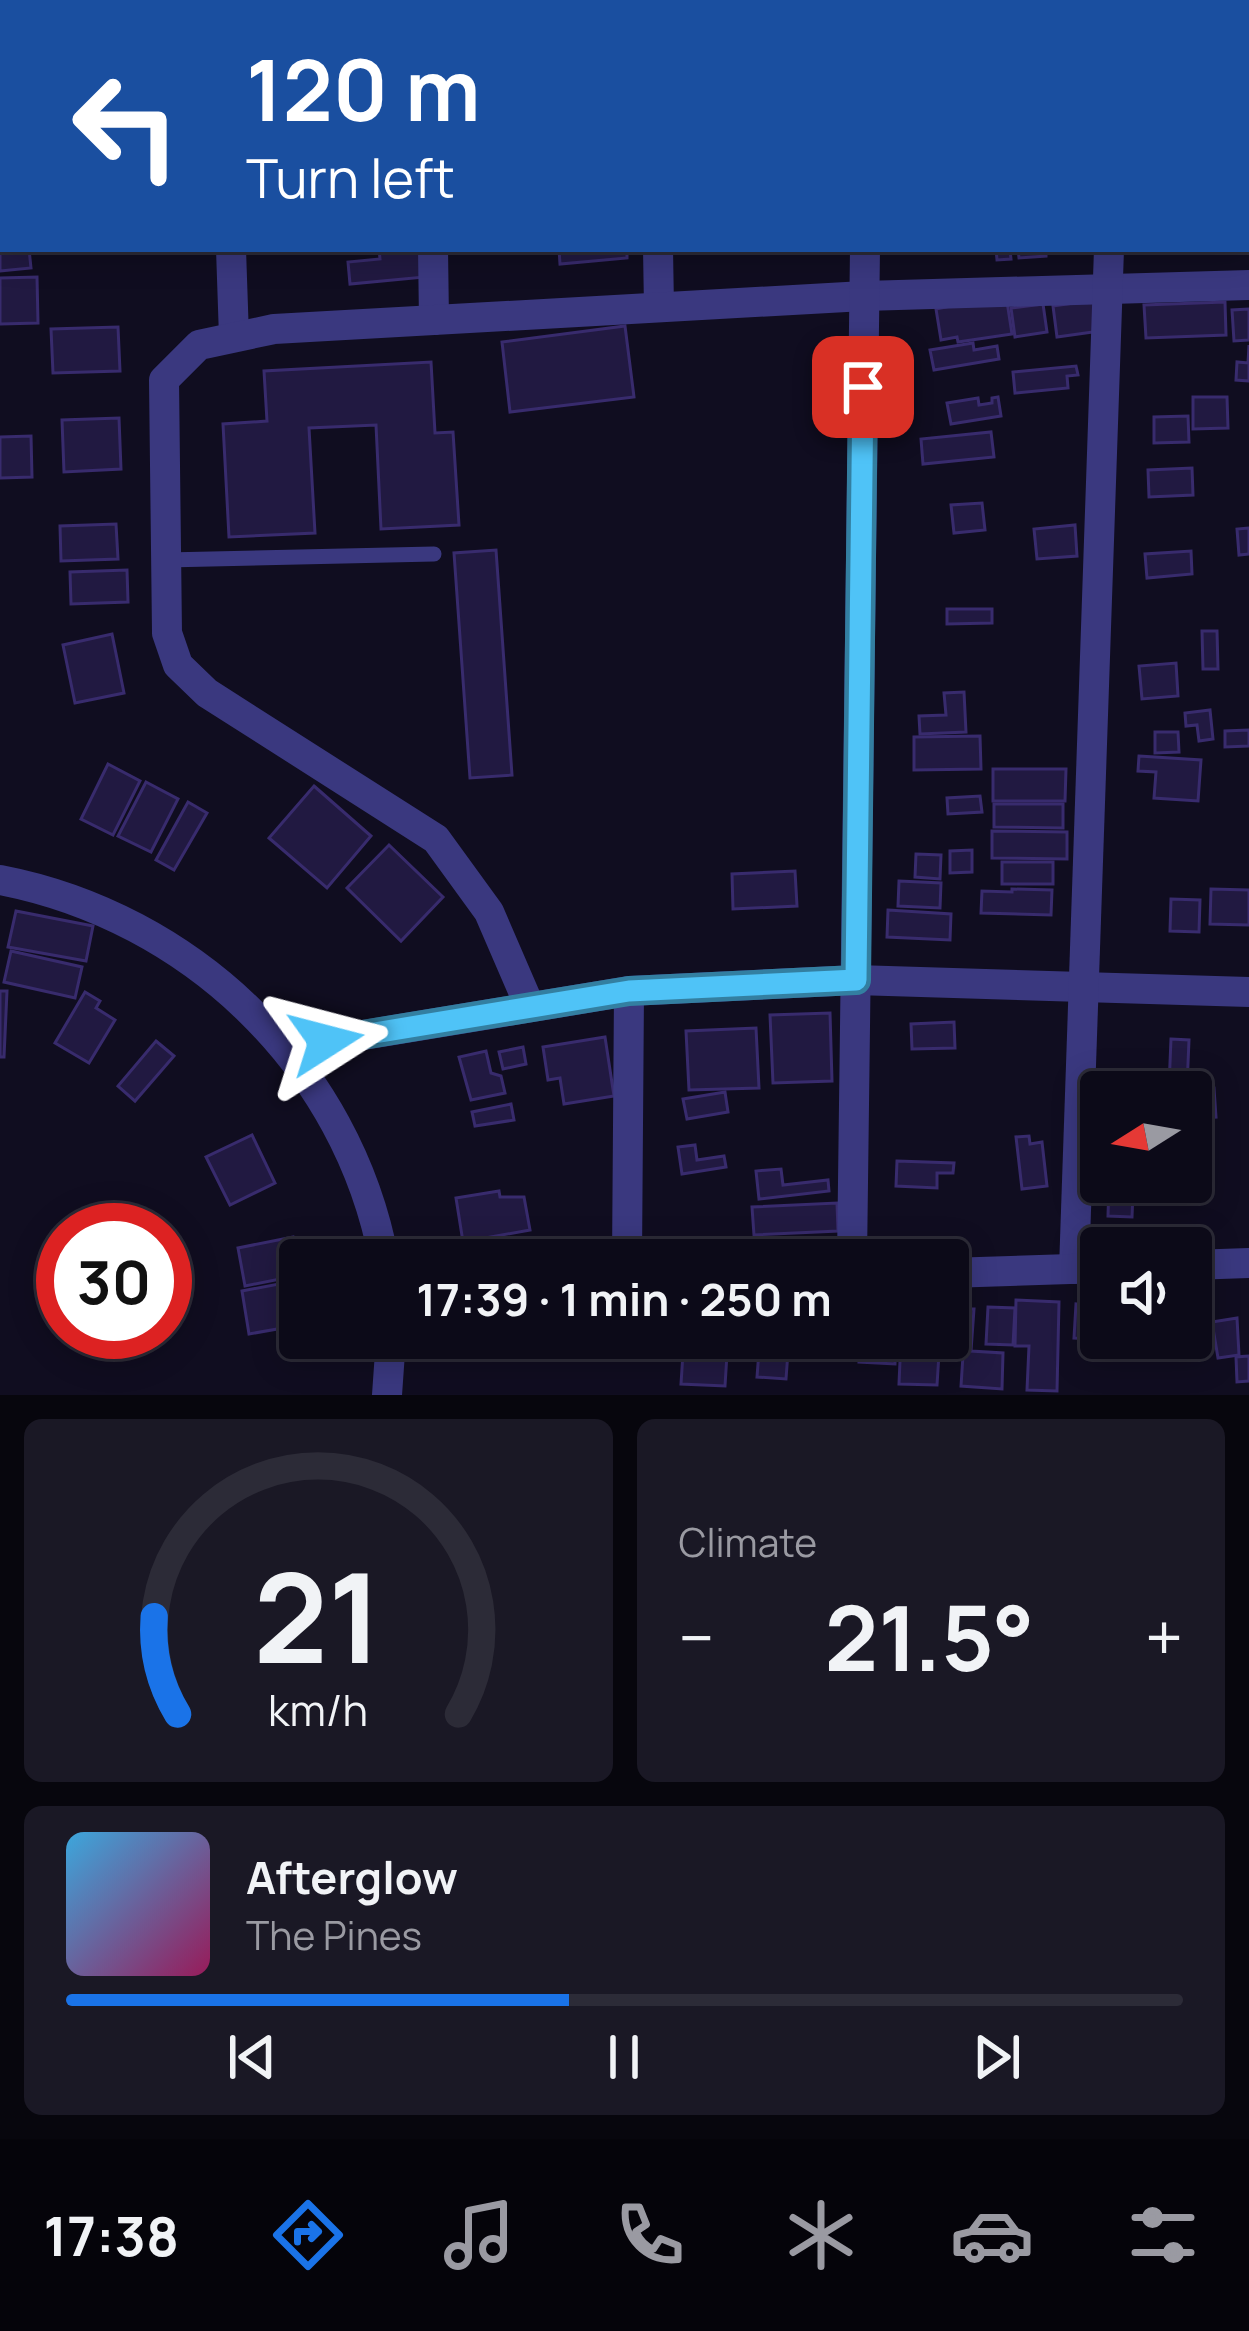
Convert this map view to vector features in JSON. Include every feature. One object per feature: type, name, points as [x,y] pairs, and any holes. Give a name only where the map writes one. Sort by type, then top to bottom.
[{"type":"street","points":[[231,252],[234,337]]},
{"type":"street","points":[[433,252],[434,320]]},
{"type":"street","points":[[658,252],[659,308]]},
{"type":"street","points":[[852,1239],[865,252]]},
{"type":"street","points":[[1087,1227],[1084,987],[1109,252]]},
{"type":"street","points":[[530,1007],[489,913],[436,839],[207,693],[178,665],[167,633],[164,380],[199,345],[274,328],[864,296],[1249,285]]},
{"type":"street","points":[[0,880],[94,906],[180,951],[254,1011],[307,1075],[356,1163],[377,1239]]},
{"type":"street","points":[[285,1048],[629,991],[856,980],[1249,992]]},
{"type":"street","points":[[626,1239],[629,991]]},
{"type":"street","points":[[1212,1264],[1249,1263]]},
{"type":"street","points":[[969,1273],[1080,1269]]},
{"type":"street","points":[[387,1395],[390,1359]]},
{"type":"lane","points":[[166,560],[434,554]]},
{"type":"building","points":[[0,252],[29,252],[31,268],[0,271]]},
{"type":"building","points":[[379,252],[422,252],[425,277],[350,284],[348,262],[380,259]]},
{"type":"building","points":[[559,252],[627,252],[627,258],[560,264]]},
{"type":"building","points":[[996,252],[1010,252],[1011,259],[997,260]]},
{"type":"building","points":[[1018,252],[1046,252],[1046,256],[1019,258]]},
{"type":"building","points":[[37,277],[38,323],[0,324],[0,278]]},
{"type":"building","points":[[1006,295],[1012,334],[941,340],[936,309]]},
{"type":"building","points":[[1095,300],[1100,331],[1057,337],[1053,306]]},
{"type":"building","points":[[1225,302],[1226,335],[1146,338],[1144,305]]},
{"type":"building","points":[[1043,304],[1047,332],[1015,337],[1011,308]]},
{"type":"building","points":[[1249,309],[1249,340],[1234,341],[1232,310]]},
{"type":"building","points":[[625,326],[634,397],[510,412],[502,342]]},
{"type":"building","points":[[118,327],[120,371],[53,373],[51,329]]},
{"type":"building","points":[[973,343],[974,350],[997,346],[999,359],[934,370],[930,350]]},
{"type":"building","points":[[1249,345],[1249,381],[1236,380],[1237,362],[1248,363]]},
{"type":"building","points":[[431,362],[435,433],[453,432],[459,525],[381,529],[376,425],[309,428],[315,533],[229,537],[223,424],[267,421],[264,371]]},
{"type":"building","points":[[1076,366],[1078,375],[1067,376],[1068,388],[1015,393],[1013,372]]},
{"type":"building","points":[[998,397],[1001,416],[951,424],[947,403],[978,398],[979,405]]},
{"type":"building","points":[[1193,397],[1227,397],[1228,428],[1193,429]]},
{"type":"building","points":[[1188,416],[1189,442],[1154,443],[1154,417]]},
{"type":"building","points":[[119,418],[121,469],[64,472],[62,420]]},
{"type":"building","points":[[991,432],[994,457],[923,464],[921,439]]},
{"type":"building","points":[[31,436],[32,477],[0,478],[0,437]]},
{"type":"building","points":[[1192,468],[1193,495],[1149,497],[1148,470]]},
{"type":"building","points":[[982,503],[985,530],[954,533],[951,505]]},
{"type":"building","points":[[116,524],[118,559],[61,561],[60,526]]},
{"type":"building","points":[[1075,525],[1077,556],[1037,559],[1034,529]]},
{"type":"building","points":[[1249,528],[1249,554],[1239,555],[1237,529]]},
{"type":"building","points":[[496,550],[512,775],[470,778],[454,553]]},
{"type":"building","points":[[1191,551],[1192,574],[1147,578],[1145,554]]},
{"type":"building","points":[[127,570],[128,602],[71,604],[70,572]]},
{"type":"building","points":[[947,609],[992,609],[992,623],[947,624]]},
{"type":"building","points":[[1202,631],[1217,631],[1218,669],[1203,669]]},
{"type":"building","points":[[112,634],[124,693],[75,703],[63,645]]},
{"type":"building","points":[[1176,663],[1178,696],[1142,699],[1139,666]]},
{"type":"building","points":[[964,692],[966,732],[920,734],[919,716],[946,715],[944,693]]},
{"type":"building","points":[[1210,710],[1213,739],[1199,741],[1197,725],[1186,726],[1185,713]]},
{"type":"building","points":[[1249,730],[1249,746],[1225,747],[1225,731]]},
{"type":"building","points":[[1155,732],[1178,732],[1179,752],[1155,753]]},
{"type":"building","points":[[980,736],[981,769],[914,770],[914,737]]},
{"type":"building","points":[[1139,756],[1201,760],[1198,801],[1154,798],[1156,772],[1138,771]]},
{"type":"building","points":[[108,764],[140,781],[113,835],[81,819]]},
{"type":"building","points":[[993,769],[1066,769],[1065,801],[993,801]]},
{"type":"building","points":[[146,782],[178,799],[151,852],[118,836]]},
{"type":"building","points":[[314,786],[371,836],[327,888],[269,838]]},
{"type":"building","points":[[980,796],[982,812],[948,814],[947,798]]},
{"type":"building","points":[[188,802],[207,813],[174,870],[156,860]]},
{"type":"building","points":[[994,804],[1063,804],[1063,828],[994,827]]},
{"type":"building","points":[[992,831],[1067,832],[1067,859],[992,858]]},
{"type":"building","points":[[389,845],[443,897],[401,941],[347,888]]},
{"type":"building","points":[[972,850],[972,872],[950,873],[950,851]]},
{"type":"building","points":[[916,854],[941,855],[940,879],[915,877]]},
{"type":"building","points":[[1002,862],[1053,862],[1053,884],[1002,884]]},
{"type":"building","points":[[795,871],[797,906],[733,909],[732,874]]},
{"type":"building","points":[[899,881],[941,883],[940,908],[898,906]]},
{"type":"building","points":[[1211,889],[1249,890],[1249,925],[1210,924]]},
{"type":"building","points":[[1052,890],[1051,915],[981,913],[982,891]]},
{"type":"building","points":[[1171,899],[1200,900],[1199,932],[1170,931]]},
{"type":"building","points":[[888,910],[951,914],[950,940],[887,937]]},
{"type":"building","points":[[16,911],[93,926],[86,961],[8,947]]},
{"type":"building","points":[[11,951],[82,967],[75,998],[4,982]]},
{"type":"building","points":[[0,991],[7,991],[4,1057],[0,1057]]},
{"type":"building","points":[[85,992],[100,1001],[96,1008],[115,1020],[89,1063],[55,1043]]},
{"type":"building","points":[[830,1013],[832,1081],[773,1083],[770,1015]]},
{"type":"building","points":[[954,1022],[955,1048],[912,1049],[911,1024]]},
{"type":"building","points":[[756,1028],[759,1088],[689,1090],[686,1031]]},
{"type":"building","points":[[605,1037],[614,1096],[564,1104],[560,1078],[548,1080],[543,1047]]},
{"type":"building","points":[[1171,1039],[1189,1040],[1188,1071],[1170,1071]]},
{"type":"building","points":[[156,1041],[174,1056],[135,1101],[118,1086]]},
{"type":"building","points":[[523,1047],[526,1064],[503,1069],[499,1052]]},
{"type":"building","points":[[486,1051],[491,1073],[501,1076],[505,1093],[471,1100],[459,1057]]},
{"type":"building","points":[[725,1092],[728,1112],[687,1119],[683,1099]]},
{"type":"building","points":[[511,1104],[514,1120],[475,1126],[472,1112]]},
{"type":"building","points":[[252,1135],[275,1183],[230,1205],[206,1157]]},
{"type":"building","points":[[1029,1136],[1030,1144],[1042,1142],[1047,1186],[1022,1189],[1016,1137]]},
{"type":"building","points":[[695,1145],[697,1160],[724,1156],[726,1167],[682,1174],[678,1147]]},
{"type":"building","points":[[897,1161],[954,1163],[953,1173],[937,1173],[937,1188],[896,1186]]},
{"type":"building","points":[[781,1169],[783,1185],[828,1180],[829,1191],[759,1199],[756,1171]]},
{"type":"building","points":[[499,1191],[500,1197],[524,1197],[530,1230],[463,1239],[456,1198]]},
{"type":"building","points":[[837,1203],[838,1231],[754,1235],[752,1207]]},
{"type":"building","points":[[1108,1203],[1133,1203],[1132,1217],[1108,1216]]},
{"type":"building","points":[[279,1240],[279,1279],[245,1286],[238,1248]]},
{"type":"building","points":[[279,1284],[279,1329],[249,1334],[242,1291]]},
{"type":"building","points":[[1016,1300],[1059,1302],[1057,1391],[1027,1390],[1029,1346],[1015,1346]]},
{"type":"building","points":[[1076,1304],[1080,1304],[1080,1338],[1074,1338]]},
{"type":"building","points":[[988,1307],[1015,1308],[1013,1345],[986,1344]]},
{"type":"building","points":[[969,1309],[974,1309],[971,1351],[1003,1353],[1002,1389],[961,1386],[963,1359],[969,1359]]},
{"type":"building","points":[[1237,1318],[1239,1355],[1218,1358],[1212,1322]]},
{"type":"building","points":[[1249,1356],[1249,1381],[1237,1382],[1236,1357]]},
{"type":"building","points":[[683,1359],[727,1359],[725,1386],[681,1384]]},
{"type":"building","points":[[758,1359],[787,1359],[786,1379],[757,1377]]},
{"type":"building","points":[[859,1359],[895,1359],[895,1364]]},
{"type":"building","points":[[900,1359],[939,1359],[937,1385],[899,1384]]},
{"type":"route","points":[[326,1041],[629,991],[856,980],[863,387]]}]
